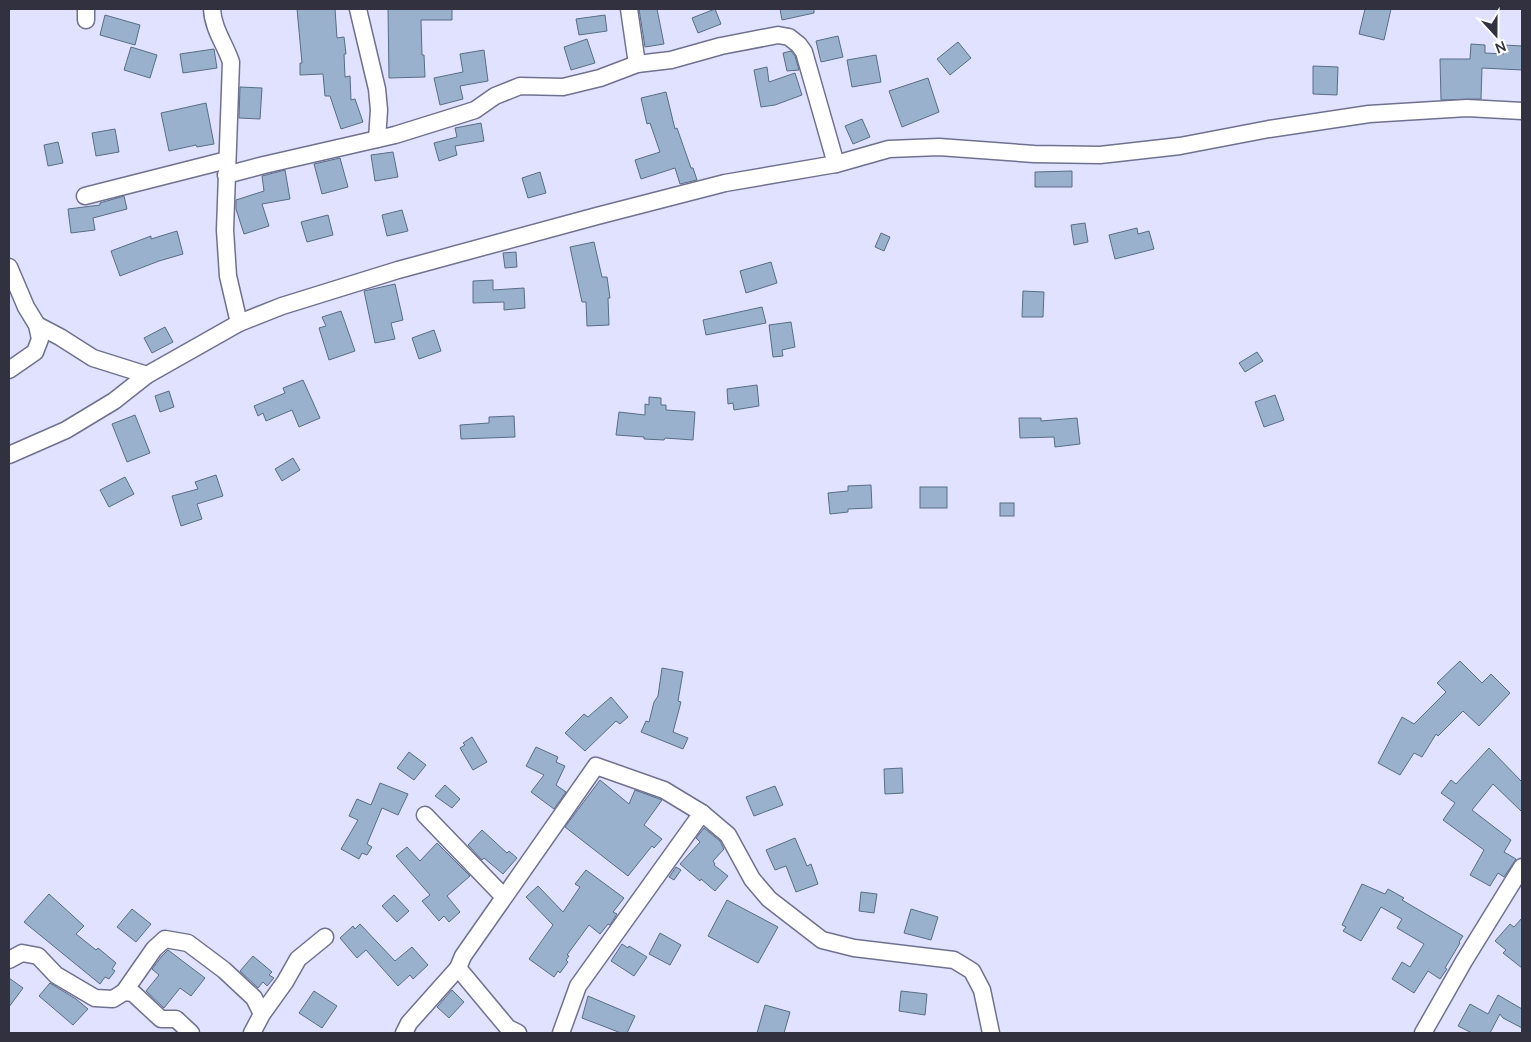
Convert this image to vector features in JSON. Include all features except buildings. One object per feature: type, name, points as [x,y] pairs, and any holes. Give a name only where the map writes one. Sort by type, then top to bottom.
[{"type":"street","points":[[212,9],[216,29],[231,62],[225,230],[228,276],[239,323]]},
{"type":"street","points":[[358,9],[377,90],[379,110],[377,139]]},
{"type":"street","points":[[629,9],[636,64]]},
{"type":"street","points":[[85,196],[377,139],[475,110],[495,96],[520,86],[562,87],[600,78],[636,64],[670,60],[720,46],[778,35],[789,37],[804,52],[836,164]]},
{"type":"street","points":[[9,455],[66,430],[114,401],[146,375],[239,323],[282,306],[398,270],[725,183],[836,164],[889,149],[939,147],[1034,154],[1100,155],[1180,146],[1269,129],[1368,114],[1467,108],[1522,111]]},
{"type":"street","points":[[9,267],[26,307],[37,325],[40,339],[35,352],[9,370]]},
{"type":"street","points":[[37,325],[60,337],[92,358],[146,375]]},
{"type":"street","points":[[404,1033],[409,1023],[458,968],[504,897],[596,766],[664,790],[702,813],[728,835],[752,879],[769,899],[822,940],[854,948],[954,960],[972,971],[982,990],[991,1033]]},
{"type":"street","points":[[561,1033],[578,986],[702,813]]},
{"type":"street","points":[[425,815],[504,897]]},
{"type":"street","points":[[1428,1031],[1464,961],[1522,867]]},
{"type":"street","points":[[252,1033],[262,1014],[285,982],[298,959],[325,937]]},
{"type":"street","points":[[9,960],[22,953],[38,956],[56,975],[95,998],[113,999],[124,992],[154,949],[166,939],[188,944],[224,970],[254,998],[262,1014]]},
{"type":"street","points":[[458,968],[508,1028],[518,1033]]},
{"type":"street","points":[[124,992],[133,993],[161,1019],[176,1019],[191,1033]]}]
